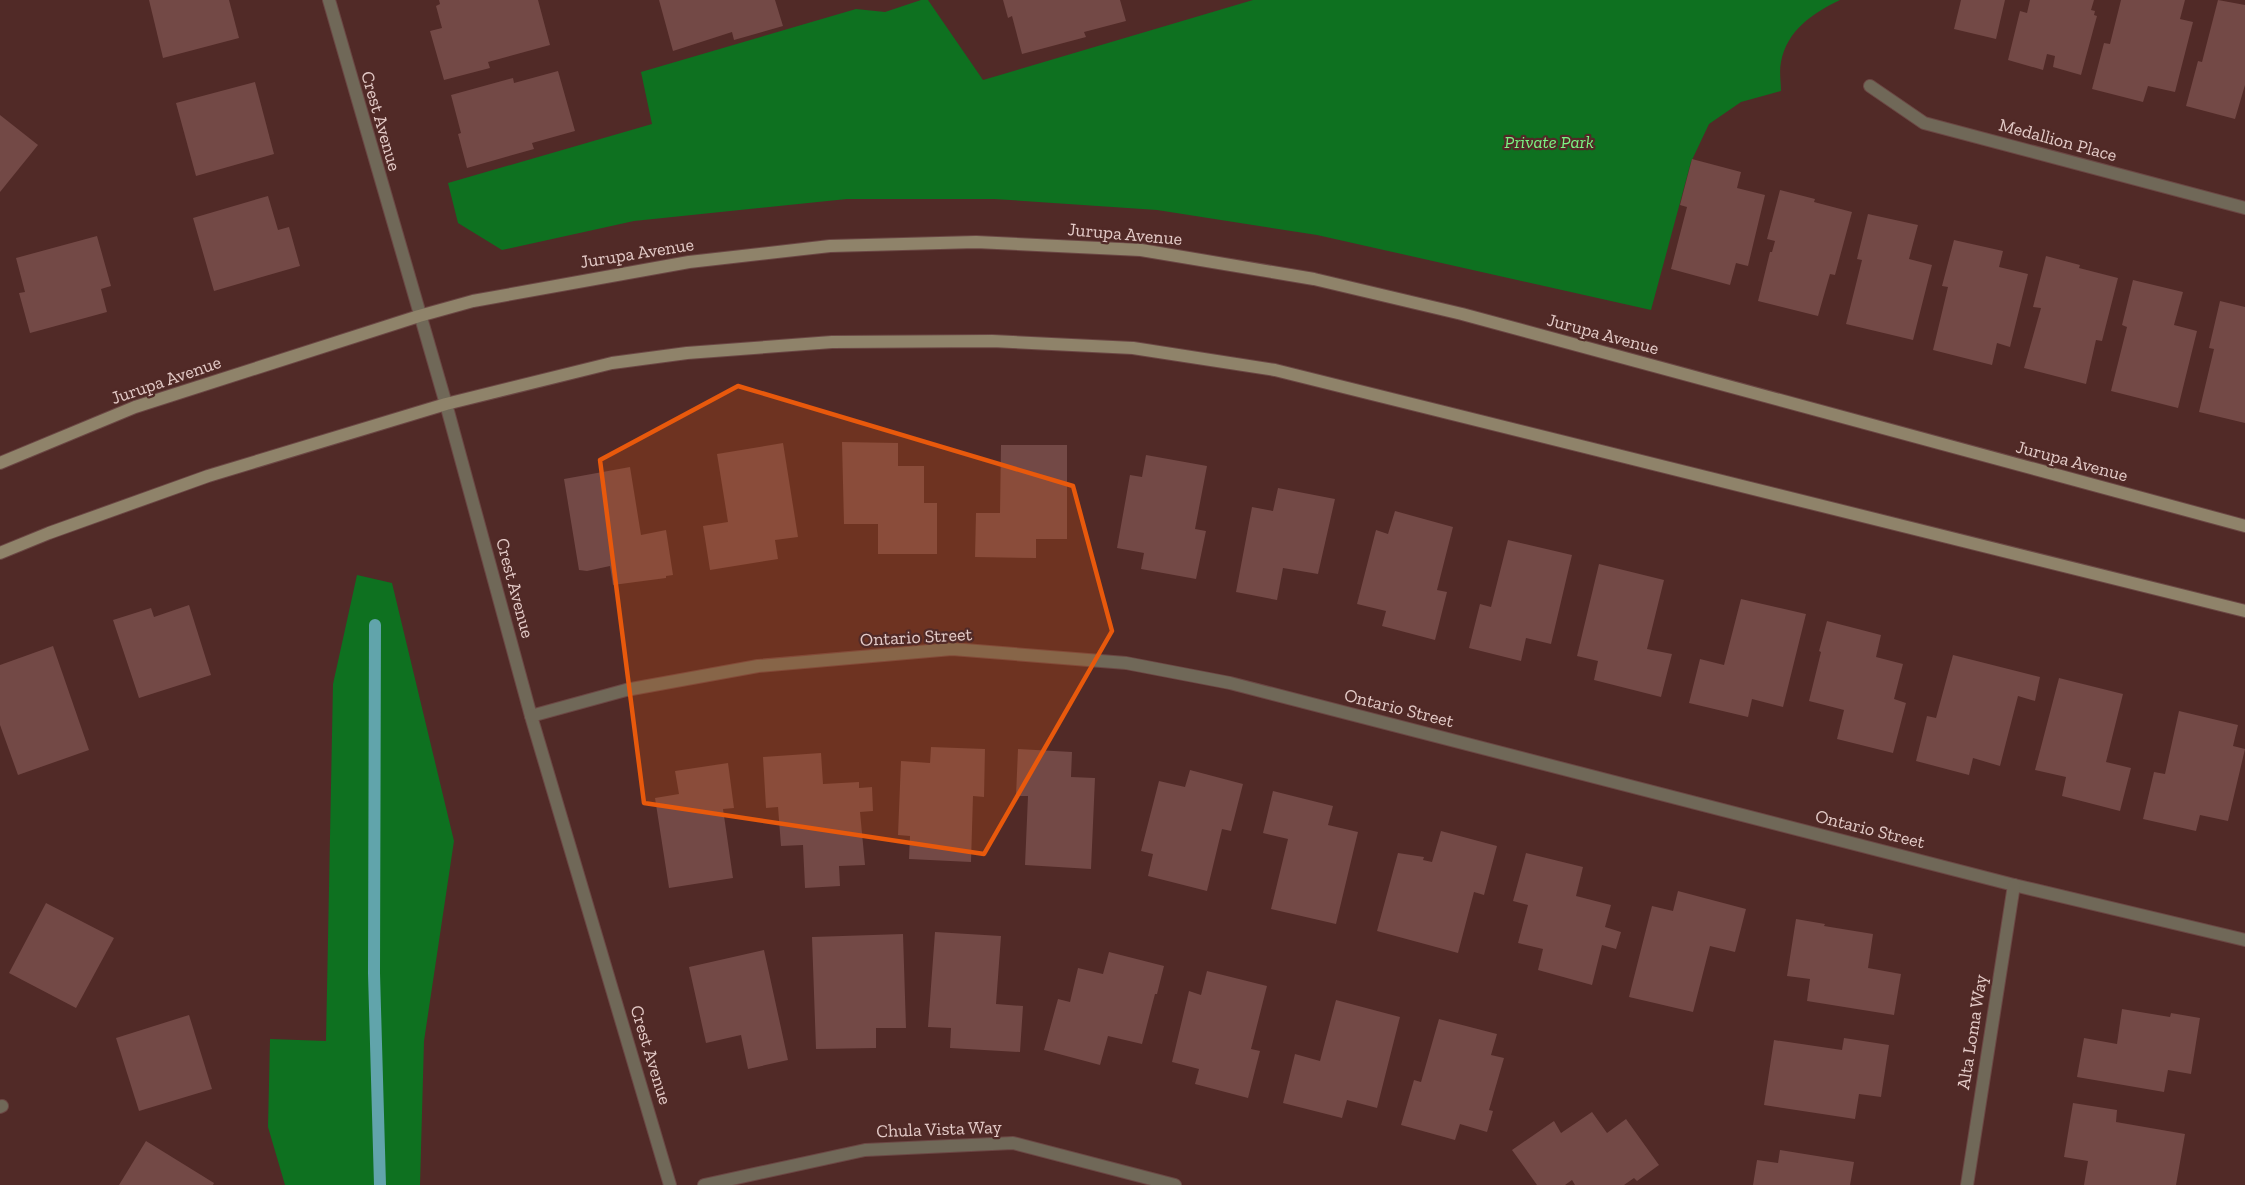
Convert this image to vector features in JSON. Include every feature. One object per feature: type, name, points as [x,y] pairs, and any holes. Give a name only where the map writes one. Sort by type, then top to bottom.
[{"type":"main road","name":"Jurupa Avenue","points":[[0,463],[135,407],[419,316],[473,301],[678,263],[830,246],[976,242],[1142,250],[1314,279],[1462,314],[2245,526]]},
{"type":"main road","points":[[0,553],[208,476],[446,404],[612,363],[687,353],[832,342],[992,341],[1133,348],[1275,370],[2245,611]]},
{"type":"street","name":"Crest Avenue","points":[[328,0],[446,404],[531,716],[670,1185]]},
{"type":"street","name":"Medallion Place","points":[[1870,86],[1924,123],[2245,208]]},
{"type":"street","name":"Ontario Street","points":[[531,716],[626,690],[769,664],[952,649],[1126,663],[1242,686],[2014,885],[2245,940]]},
{"type":"street","name":"Alta Loma Way","points":[[1967,1185],[2014,885]]},
{"type":"street","name":"Chula Vista Way","points":[[704,1185],[865,1150],[1013,1143],[1175,1185]]},
{"type":"highlighted area","points":[[738,386],[1073,486],[1112,631],[984,854],[644,803],[600,460]]},
{"type":"green space","name":"Private Park","points":[[921,0],[928,0],[983,80],[1253,0],[1840,0],[1811,17],[1789,41],[1780,65],[1781,91],[1741,102],[1709,124],[1691,162],[1651,310],[1317,235],[1157,210],[994,199],[847,199],[634,221],[502,250],[458,223],[448,183],[652,124],[641,72],[856,9],[885,12]]},
{"type":"green space","points":[[357,575],[392,583],[454,841],[424,1041],[420,1185],[285,1185],[268,1127],[270,1039],[326,1041],[333,684]]},
{"type":"building","points":[[149,0],[229,0],[239,38],[163,58]]},
{"type":"building","points":[[439,0],[538,0],[550,45],[488,62],[490,68],[444,80],[430,31],[442,28],[436,6],[440,4]]},
{"type":"building","points":[[659,0],[775,0],[783,26],[734,40],[732,32],[673,51]]},
{"type":"building","points":[[1003,0],[1120,0],[1126,21],[1084,32],[1086,37],[1022,54],[1012,16],[1008,18]]},
{"type":"building","points":[[1961,0],[2005,0],[1996,39],[1954,29]]},
{"type":"building","points":[[2030,0],[2094,0],[2091,10],[2095,11],[2094,15],[2097,16],[2081,75],[2053,67],[2055,56],[2047,54],[2043,70],[2008,60],[2020,11],[2027,13]]},
{"type":"building","points":[[2121,0],[2185,0],[2180,19],[2193,22],[2175,92],[2148,86],[2143,102],[2092,89],[2104,43],[2110,44]]},
{"type":"building","points":[[2218,0],[2245,5],[2245,85],[2235,119],[2186,106],[2198,61],[2202,62]]},
{"type":"building","points":[[558,71],[575,131],[532,143],[534,149],[467,168],[451,95],[513,78],[514,83]]},
{"type":"building","points":[[255,82],[274,154],[196,176],[176,103]]},
{"type":"building","points":[[0,115],[38,145],[0,192]]},
{"type":"building","points":[[1692,159],[1741,172],[1737,188],[1765,195],[1748,266],[1736,263],[1730,285],[1671,269],[1687,207],[1680,205]]},
{"type":"building","points":[[1780,190],[1852,212],[1835,275],[1830,274],[1818,316],[1758,301],[1770,252],[1772,252],[1775,241],[1767,239]]},
{"type":"building","points":[[268,196],[278,230],[289,227],[300,266],[214,291],[193,218]]},
{"type":"building","points":[[1868,214],[1918,225],[1909,259],[1932,265],[1913,340],[1846,324],[1862,260],[1857,259]]},
{"type":"building","points":[[97,236],[111,286],[101,289],[107,312],[30,333],[19,293],[25,292],[16,258]]},
{"type":"building","points":[[1954,240],[2003,251],[1999,267],[2028,274],[2010,347],[1997,343],[1992,365],[1933,350],[1948,287],[1942,286]]},
{"type":"building","points":[[2046,256],[2080,265],[2079,268],[2118,278],[2102,341],[2096,340],[2086,384],[2024,368],[2041,308],[2033,307]]},
{"type":"building","points":[[2133,280],[2183,292],[2174,325],[2197,331],[2178,408],[2111,391],[2127,327],[2122,325]]},
{"type":"building","points":[[2220,301],[2245,307],[2245,423],[2199,412],[2214,349],[2209,348]]},
{"type":"building","points":[[842,442],[898,443],[898,466],[924,466],[924,503],[937,503],[937,554],[878,554],[878,524],[844,524]]},
{"type":"building","points":[[783,443],[798,537],[775,540],[778,559],[710,570],[703,526],[728,522],[717,454]]},
{"type":"building","points":[[1001,445],[1067,445],[1067,539],[1036,539],[1036,558],[975,557],[976,513],[1000,513]]},
{"type":"building","points":[[1146,455],[1207,466],[1195,529],[1206,531],[1196,579],[1141,569],[1144,553],[1117,548],[1130,475],[1142,477]]},
{"type":"building","points":[[630,467],[641,535],[666,530],[673,575],[666,576],[666,578],[613,585],[610,566],[587,571],[579,570],[564,479]]},
{"type":"building","points":[[1278,488],[1335,499],[1318,574],[1283,568],[1277,600],[1236,592],[1252,507],[1273,511]]},
{"type":"building","points":[[1395,511],[1453,527],[1437,590],[1447,592],[1435,640],[1382,626],[1386,611],[1357,604],[1376,530],[1388,534]]},
{"type":"building","points":[[1508,540],[1572,555],[1551,644],[1526,638],[1521,661],[1469,648],[1480,604],[1491,607]]},
{"type":"building","points":[[1599,564],[1664,580],[1647,649],[1672,654],[1661,697],[1594,680],[1598,661],[1577,656]]},
{"type":"building","points":[[1741,599],[1806,614],[1783,707],[1752,699],[1748,717],[1689,703],[1700,659],[1724,665]]},
{"type":"building","points":[[189,605],[211,675],[139,698],[113,620],[151,608],[154,617]]},
{"type":"building","points":[[1827,621],[1881,635],[1876,657],[1903,664],[1894,699],[1906,703],[1893,753],[1837,739],[1844,710],[1809,701]]},
{"type":"building","points":[[53,646],[89,750],[18,775],[0,725],[0,665]]},
{"type":"building","points":[[1953,655],[2040,677],[2035,701],[2018,696],[2000,766],[1973,758],[1969,775],[1916,761],[1927,716],[1936,718]]},
{"type":"building","points":[[2059,678],[2123,694],[2106,762],[2131,768],[2120,811],[2062,796],[2066,777],[2035,770]]},
{"type":"building","points":[[2179,711],[2238,725],[2233,746],[2245,749],[2228,821],[2200,815],[2196,831],[2143,819],[2154,772],[2165,774]]},
{"type":"building","points":[[931,747],[985,749],[984,797],[973,796],[971,862],[909,859],[910,836],[898,835],[901,761],[930,763]]},
{"type":"building","points":[[1018,749],[1072,752],[1071,777],[1095,778],[1091,869],[1025,865],[1028,796],[1016,796]]},
{"type":"building","points":[[821,753],[823,784],[859,782],[859,788],[872,787],[873,811],[860,812],[865,865],[839,866],[840,886],[805,888],[803,845],[781,846],[778,807],[766,808],[763,757]]},
{"type":"building","points":[[728,763],[734,808],[723,809],[733,878],[669,888],[655,798],[679,794],[675,771]]},
{"type":"building","points":[[1190,770],[1243,784],[1231,831],[1222,829],[1207,891],[1148,876],[1153,854],[1141,851],[1159,781],[1185,787]]},
{"type":"building","points":[[1273,791],[1333,806],[1328,825],[1358,832],[1336,924],[1271,909],[1288,839],[1263,833]]},
{"type":"building","points":[[1441,831],[1497,846],[1484,895],[1474,892],[1458,953],[1377,931],[1398,853],[1424,857],[1423,860],[1432,862]]},
{"type":"building","points":[[1526,853],[1583,867],[1576,896],[1611,905],[1605,927],[1621,932],[1616,949],[1602,945],[1592,985],[1538,970],[1543,949],[1518,943],[1528,905],[1513,901]]},
{"type":"building","points":[[1678,891],[1746,909],[1735,952],[1710,946],[1693,1012],[1629,997],[1652,906],[1673,911]]},
{"type":"building","points":[[46,903],[114,938],[76,1008],[9,973]]},
{"type":"building","points":[[1796,919],[1873,934],[1868,968],[1901,974],[1894,1015],[1807,1001],[1810,979],[1787,976]]},
{"type":"building","points":[[935,932],[1001,936],[996,1004],[1023,1006],[1020,1052],[950,1048],[951,1028],[928,1027]]},
{"type":"building","points":[[903,934],[906,1028],[876,1028],[876,1048],[816,1049],[812,937]]},
{"type":"building","points":[[764,950],[788,1060],[748,1069],[741,1035],[706,1043],[689,967]]},
{"type":"building","points":[[1109,952],[1164,966],[1142,1044],[1108,1036],[1100,1065],[1044,1050],[1058,999],[1070,1002],[1078,968],[1103,974]]},
{"type":"building","points":[[1207,971],[1267,986],[1251,1049],[1260,1051],[1248,1098],[1195,1084],[1199,1069],[1172,1062],[1189,991],[1201,995]]},
{"type":"building","points":[[1336,1000],[1400,1017],[1377,1108],[1347,1100],[1342,1118],[1283,1103],[1295,1054],[1320,1061]]},
{"type":"building","points":[[2122,1009],[2170,1017],[2171,1013],[2200,1018],[2191,1074],[2168,1070],[2164,1092],[2077,1077],[2084,1038],[2117,1044]]},
{"type":"building","points":[[189,1015],[212,1089],[139,1111],[116,1038]]},
{"type":"building","points":[[1439,1019],[1497,1034],[1491,1055],[1504,1058],[1489,1110],[1493,1111],[1487,1132],[1460,1124],[1455,1140],[1401,1125],[1414,1080],[1421,1082]]},
{"type":"building","points":[[1844,1038],[1889,1045],[1881,1097],[1859,1094],[1855,1119],[1764,1105],[1774,1040],[1842,1050]]},
{"type":"building","points":[[2073,1103],[2117,1110],[2116,1122],[2185,1134],[2176,1185],[2084,1185],[2088,1161],[2064,1157]]},
{"type":"building","points":[[1592,1112],[1607,1133],[1626,1119],[1659,1165],[1637,1181],[1634,1178],[1624,1185],[1575,1185],[1572,1180],[1565,1185],[1537,1185],[1512,1150],[1554,1121],[1561,1133]]},
{"type":"building","points":[[146,1141],[214,1183],[213,1185],[119,1185]]},
{"type":"building","points":[[1780,1150],[1854,1162],[1850,1185],[1753,1185],[1757,1160],[1778,1163]]},
{"type":"waterway","points":[[375,625],[374,973],[380,1185]]}]
